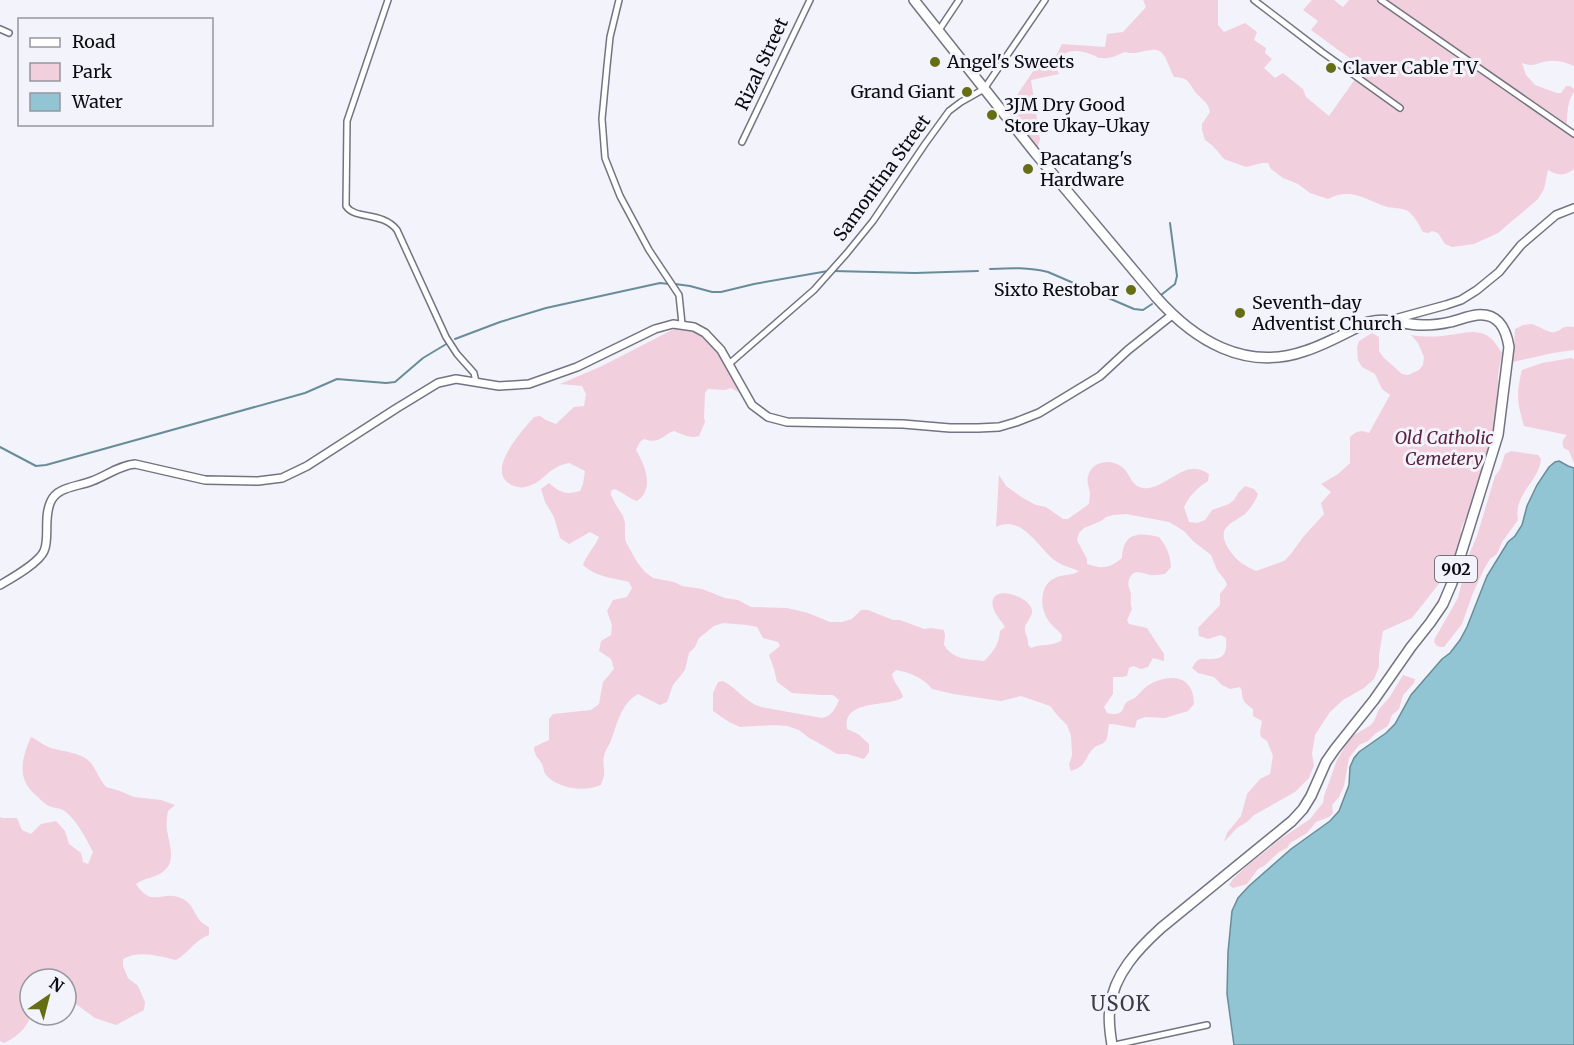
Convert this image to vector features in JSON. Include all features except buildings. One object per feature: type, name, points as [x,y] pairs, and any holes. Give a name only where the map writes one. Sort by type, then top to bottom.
[{"type":"highway","name":"902","points":[[914,0],[1036,154],[1172,315],[1192,331],[1217,346],[1233,353],[1265,358],[1305,351],[1368,322],[1391,320],[1422,326],[1477,315],[1486,315],[1499,322],[1507,334],[1509,347],[1498,435],[1443,604],[1326,762],[1303,810],[1161,928],[1128,964],[1116,984],[1110,1007],[1110,1029],[1114,1045]]},
{"type":"street","points":[[388,0],[347,121],[346,206],[349,211],[387,220],[397,230],[446,337],[474,374],[476,382]]},
{"type":"street","points":[[619,0],[610,37],[603,108],[605,158],[620,196],[649,250],[679,295],[682,324]]},
{"type":"street","name":"Rizal Street","points":[[742,142],[810,0]]},
{"type":"street","points":[[939,30],[959,0]]},
{"type":"street","name":"Samontina Street","points":[[729,364],[814,290],[847,253],[873,221],[950,111],[984,89],[1045,0]]},
{"type":"street","points":[[1254,0],[1400,108]]},
{"type":"street","points":[[1381,0],[1574,134]]},
{"type":"street","points":[[0,29],[9,33]]},
{"type":"street","points":[[1391,320],[1461,300],[1499,272],[1521,245],[1556,215],[1574,208]]},
{"type":"street","points":[[0,585],[38,560],[44,553],[49,506],[51,500],[59,492],[90,482],[126,466],[135,464],[205,480],[258,481],[282,478],[307,466],[438,383],[456,379],[499,386],[529,384],[553,377],[655,329],[673,324],[694,327],[705,333],[722,350],[752,405],[768,417],[787,422],[903,424],[950,428],[999,427],[1039,413],[1106,372],[1133,346],[1172,315]]},
{"type":"street","points":[[1114,1045],[1207,1025]]},
{"type":"green space","points":[[1143,0],[1218,0],[1218,25],[1224,32],[1245,23],[1257,32],[1254,40],[1266,48],[1265,53],[1272,59],[1264,68],[1275,78],[1283,73],[1303,89],[1306,97],[1329,116],[1363,68],[1311,30],[1318,21],[1303,10],[1312,0],[1334,0],[1343,7],[1349,0],[1574,0],[1574,66],[1556,61],[1533,65],[1522,63],[1526,75],[1535,85],[1557,93],[1561,93],[1566,86],[1574,89],[1568,105],[1566,129],[1574,131],[1574,169],[1561,174],[1548,170],[1544,189],[1538,199],[1498,233],[1474,244],[1452,247],[1445,244],[1438,233],[1423,232],[1414,217],[1406,210],[1387,207],[1351,194],[1328,199],[1310,193],[1298,184],[1283,178],[1271,169],[1268,163],[1246,167],[1224,159],[1205,140],[1202,124],[1210,112],[1207,104],[1187,80],[1174,77],[1164,56],[1156,50],[1125,52],[1105,58],[1071,51],[1058,59],[1055,65],[1059,74],[1031,80],[1040,139],[1036,154],[1004,114],[1036,67],[1050,68],[1062,44],[1105,47],[1107,34],[1123,32],[1146,7]]},
{"type":"green space","points":[[1531,324],[1553,332],[1565,327],[1574,327],[1574,350],[1513,362],[1515,329]]},
{"type":"green space","name":"Old Catholic Cemetery","points":[[683,327],[703,337],[719,352],[731,371],[738,392],[731,388],[708,389],[705,393],[705,422],[699,436],[689,437],[674,431],[654,441],[644,439],[640,442],[636,450],[645,470],[647,484],[646,490],[637,501],[614,489],[611,491],[623,516],[626,542],[645,572],[653,578],[702,589],[725,598],[738,600],[751,607],[787,608],[830,622],[852,619],[861,610],[868,610],[924,629],[944,630],[944,645],[952,654],[961,658],[984,661],[995,648],[1000,631],[1005,627],[993,607],[996,595],[1002,593],[1017,596],[1029,605],[1032,612],[1025,629],[1028,645],[1031,648],[1057,643],[1061,641],[1062,635],[1044,613],[1042,599],[1044,590],[1046,585],[1055,578],[1079,571],[1057,562],[1022,529],[1005,524],[996,527],[999,475],[1006,486],[1023,498],[1046,507],[1063,519],[1068,519],[1089,504],[1088,476],[1093,467],[1102,462],[1122,467],[1135,484],[1143,488],[1155,487],[1190,469],[1209,474],[1208,481],[1194,492],[1184,507],[1189,522],[1197,523],[1205,520],[1212,510],[1234,500],[1245,486],[1254,489],[1258,494],[1253,505],[1245,514],[1229,524],[1224,537],[1235,558],[1256,571],[1284,561],[1324,514],[1321,503],[1331,492],[1321,484],[1338,474],[1350,463],[1350,437],[1354,433],[1369,433],[1390,395],[1382,389],[1375,374],[1362,367],[1358,360],[1359,341],[1372,333],[1379,337],[1379,351],[1384,358],[1402,374],[1408,375],[1419,370],[1423,365],[1424,357],[1418,343],[1411,335],[1435,336],[1477,332],[1491,339],[1502,353],[1498,375],[1499,398],[1495,425],[1472,504],[1461,529],[1461,537],[1453,562],[1412,618],[1383,631],[1379,667],[1374,679],[1364,688],[1343,700],[1330,712],[1315,735],[1312,754],[1314,765],[1309,778],[1295,792],[1254,815],[1224,842],[1227,833],[1241,816],[1247,794],[1260,779],[1270,774],[1273,756],[1267,741],[1261,737],[1262,721],[1253,716],[1253,709],[1243,699],[1240,687],[1230,689],[1214,677],[1198,673],[1192,668],[1200,659],[1217,659],[1225,653],[1226,638],[1221,635],[1208,639],[1199,636],[1198,628],[1220,605],[1220,594],[1227,585],[1211,555],[1184,531],[1169,522],[1126,514],[1106,517],[1084,528],[1077,540],[1087,559],[1087,564],[1097,567],[1109,566],[1122,558],[1125,543],[1133,536],[1151,535],[1159,537],[1162,541],[1169,554],[1171,567],[1165,574],[1152,575],[1138,572],[1130,576],[1128,584],[1132,609],[1127,620],[1129,624],[1147,628],[1164,654],[1164,661],[1153,658],[1148,667],[1141,669],[1133,666],[1129,668],[1127,676],[1113,677],[1113,694],[1104,707],[1107,713],[1119,713],[1126,703],[1147,686],[1171,678],[1185,682],[1190,687],[1194,704],[1188,711],[1165,718],[1145,717],[1137,720],[1135,728],[1109,724],[1104,743],[1095,747],[1077,769],[1071,771],[1069,765],[1072,755],[1071,736],[1067,725],[1050,706],[1021,696],[1001,701],[953,694],[932,689],[916,676],[896,670],[892,674],[903,697],[859,708],[847,719],[847,729],[858,734],[869,744],[869,752],[864,759],[847,754],[837,754],[799,730],[787,726],[740,727],[713,711],[713,693],[718,682],[723,681],[750,702],[761,707],[822,718],[831,714],[839,700],[833,695],[792,693],[777,682],[769,655],[780,646],[778,642],[763,638],[757,627],[723,623],[714,626],[699,638],[689,653],[685,670],[673,685],[667,702],[660,705],[638,694],[627,703],[605,753],[604,776],[601,785],[573,788],[558,784],[547,776],[535,754],[534,747],[549,740],[549,719],[553,714],[591,710],[599,704],[603,682],[614,669],[611,659],[599,651],[601,641],[611,635],[612,625],[607,611],[613,600],[627,597],[632,588],[629,582],[599,575],[583,565],[599,537],[590,532],[569,544],[560,538],[554,517],[545,502],[541,489],[549,483],[563,492],[580,491],[585,471],[569,463],[556,467],[535,483],[526,487],[517,487],[507,482],[502,467],[510,448],[534,417],[540,416],[556,424],[574,407],[584,406],[586,394],[582,386],[560,384],[602,366],[674,329]]},
{"type":"green space","points":[[1574,359],[1574,463],[1569,451],[1563,446],[1567,435],[1524,426],[1518,398],[1522,370],[1542,363]]},
{"type":"green space","points":[[1511,451],[1538,455],[1541,459],[1536,475],[1519,503],[1518,520],[1502,542],[1497,554],[1490,559],[1484,569],[1462,624],[1444,647],[1437,646],[1434,642],[1435,638],[1458,598],[1468,557],[1477,536],[1495,476],[1505,454]]},
{"type":"green space","points":[[1403,675],[1415,679],[1414,683],[1403,695],[1399,709],[1392,715],[1388,726],[1359,745],[1349,758],[1344,786],[1332,805],[1333,813],[1316,822],[1307,833],[1290,843],[1287,848],[1258,869],[1247,884],[1233,888],[1229,885],[1249,864],[1310,819],[1323,803],[1337,760],[1347,743],[1354,735],[1371,725],[1379,709],[1389,698]]},
{"type":"green space","points":[[31,737],[48,747],[77,754],[87,759],[106,787],[134,797],[161,800],[175,805],[168,811],[167,819],[171,851],[168,866],[158,875],[136,884],[148,896],[176,896],[186,901],[191,905],[200,921],[209,927],[209,935],[176,960],[142,954],[123,959],[128,978],[138,986],[145,1002],[144,1010],[116,1025],[95,1018],[78,1006],[78,967],[18,967],[18,1027],[25,1027],[4,1043],[0,1041],[0,817],[17,818],[22,830],[31,834],[41,824],[56,821],[65,831],[69,844],[81,853],[83,862],[88,864],[93,852],[72,818],[63,810],[46,804],[26,784],[22,769]]},
{"type":"water","points":[[1559,461],[1574,468],[1574,1045],[1234,1045],[1227,994],[1228,952],[1232,911],[1238,898],[1291,849],[1330,821],[1339,811],[1349,785],[1350,767],[1354,758],[1395,724],[1411,695],[1460,640],[1487,576],[1508,542],[1522,525],[1527,506],[1537,485],[1549,467]]},
{"type":"waterway","points":[[1161,295],[1175,284],[1177,276],[1170,223]]},
{"type":"waterway","points":[[990,269],[1041,270],[1134,309],[1143,310],[1152,304]]},
{"type":"waterway","points":[[675,284],[721,292],[828,271]]},
{"type":"waterway","points":[[833,271],[915,273],[978,271]]},
{"type":"waterway","points":[[455,339],[546,308],[660,283],[669,284]]},
{"type":"waterway","points":[[0,447],[36,466],[46,465],[305,393],[337,379],[395,382],[423,358],[448,343]]},
{"type":"place","name":"Angel's Sweets","points":[[935,62]]},
{"type":"place","name":"Claver Cable TV","points":[[1331,68]]},
{"type":"place","name":"Grand Giant","points":[[967,92]]},
{"type":"place","name":"3JM Dry Good Store Ukay-Ukay","points":[[992,115]]},
{"type":"place","name":"Pacatang's Hardware","points":[[1028,169]]},
{"type":"place","name":"Sixto Restobar","points":[[1131,290]]},
{"type":"place","name":"Seventh-day Adventist Church","points":[[1240,313]]},
{"type":"district","name":"USOK","points":[[1121,1004]]}]
